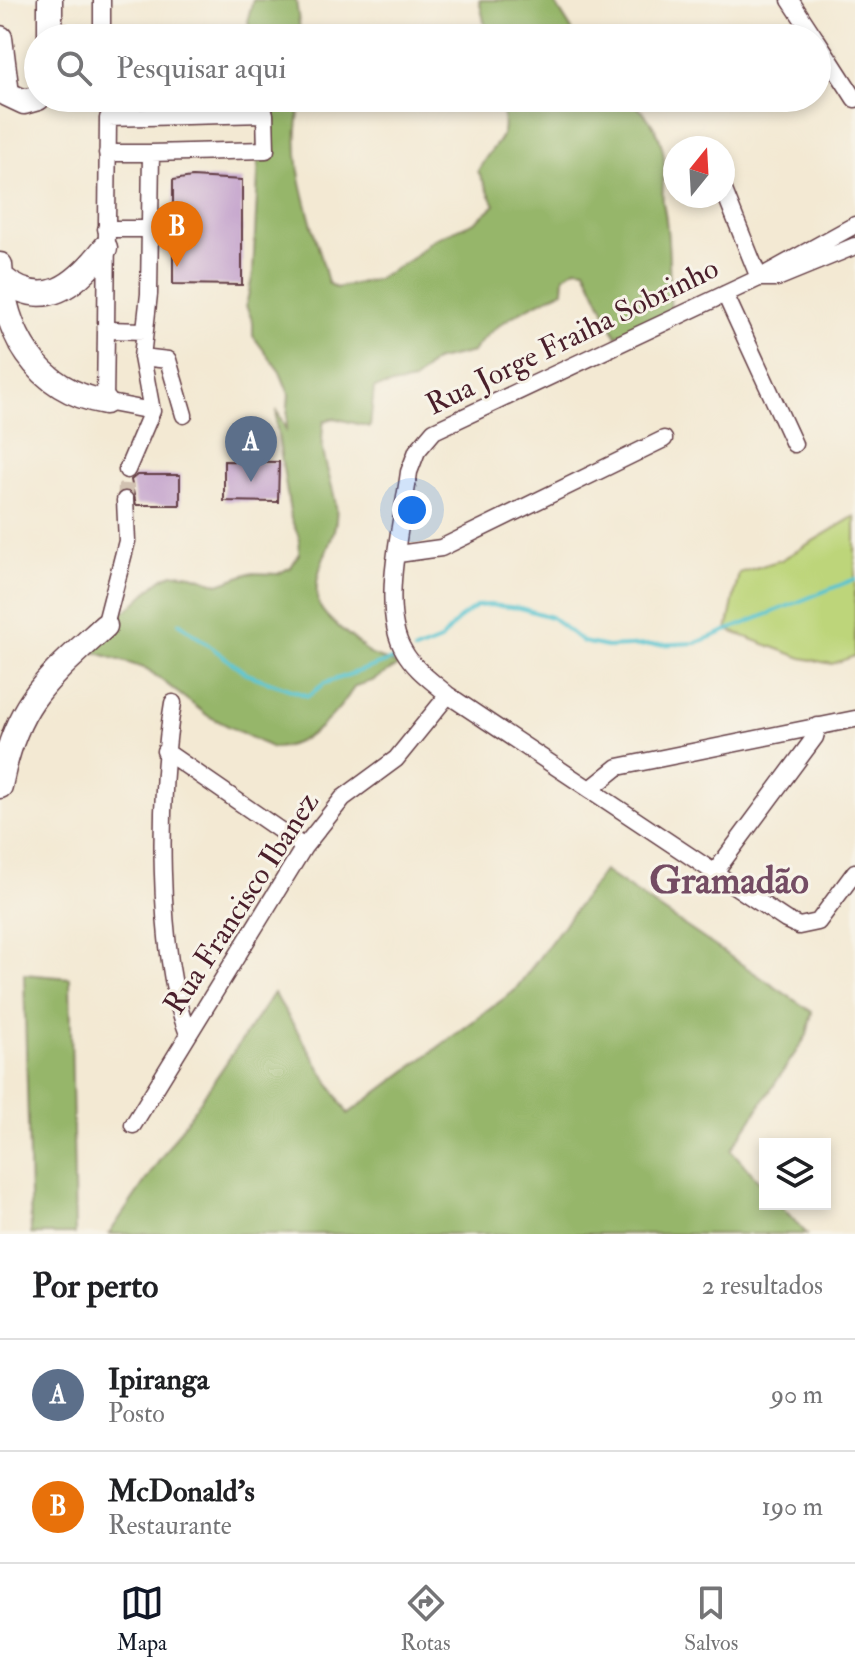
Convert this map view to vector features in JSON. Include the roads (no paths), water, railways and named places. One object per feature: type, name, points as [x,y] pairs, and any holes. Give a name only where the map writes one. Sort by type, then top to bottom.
[{"type":"highway","points":[[50,0],[50,24]]},
{"type":"highway","points":[[0,38],[7,94],[24,102]]},
{"type":"highway","points":[[1,277],[13,287],[44,295],[62,290],[79,278],[106,239]]},
{"type":"highway","points":[[0,265],[11,323],[24,349],[41,371],[77,397],[105,402]]},
{"type":"highway","points":[[0,786],[10,741],[32,697],[105,626]]},
{"type":"street","points":[[102,0],[102,24]]},
{"type":"street","points":[[790,0],[806,24]]},
{"type":"street","points":[[831,62],[855,99]]},
{"type":"street","points":[[107,153],[266,150],[265,114],[108,118],[107,153],[106,239],[105,402],[152,411]]},
{"type":"street","points":[[127,470],[152,411],[142,357],[149,294],[151,153]]},
{"type":"street","points":[[731,208],[759,278]]},
{"type":"street","points":[[759,278],[855,225]]},
{"type":"street","points":[[106,239],[148,229]]},
{"type":"street","points":[[759,278],[777,278],[855,246]]},
{"type":"street","name":"Rua Jorge Fraiha Sobrinho","points":[[759,278],[434,431],[412,461],[391,609],[396,635],[418,669],[448,695],[799,926],[818,922],[855,872]]},
{"type":"street","points":[[725,294],[794,444]]},
{"type":"street","points":[[106,330],[145,331]]},
{"type":"street","points":[[142,357],[168,360],[184,415]]},
{"type":"street","points":[[398,554],[441,548],[664,439]]},
{"type":"street","points":[[105,626],[127,541],[125,500]]},
{"type":"street","name":"Rua Francisco Ibanez","points":[[133,1125],[304,847],[343,798],[396,759],[448,695]]},
{"type":"street","points":[[173,703],[165,751],[164,887],[176,1005],[188,1034]]},
{"type":"street","points":[[592,788],[618,767],[855,719]]},
{"type":"street","points":[[715,872],[815,737],[818,726]]},
{"type":"street","points":[[165,751],[304,847]]},
{"type":"waterway","points":[[415,651],[440,641],[459,619],[477,606],[489,605],[520,608],[551,617],[583,642],[607,647],[696,643],[855,579]]},
{"type":"waterway","points":[[179,623],[247,674],[308,696],[325,683],[397,658]]},
{"type":"tunnel","points":[[125,500],[127,470]]},
{"type":"place","name":"McDonald's","points":[[177,267]]},
{"type":"place","name":"Ipiranga","points":[[251,482]]},
{"type":"district","name":"Gramadão","points":[[729,880]]}]
